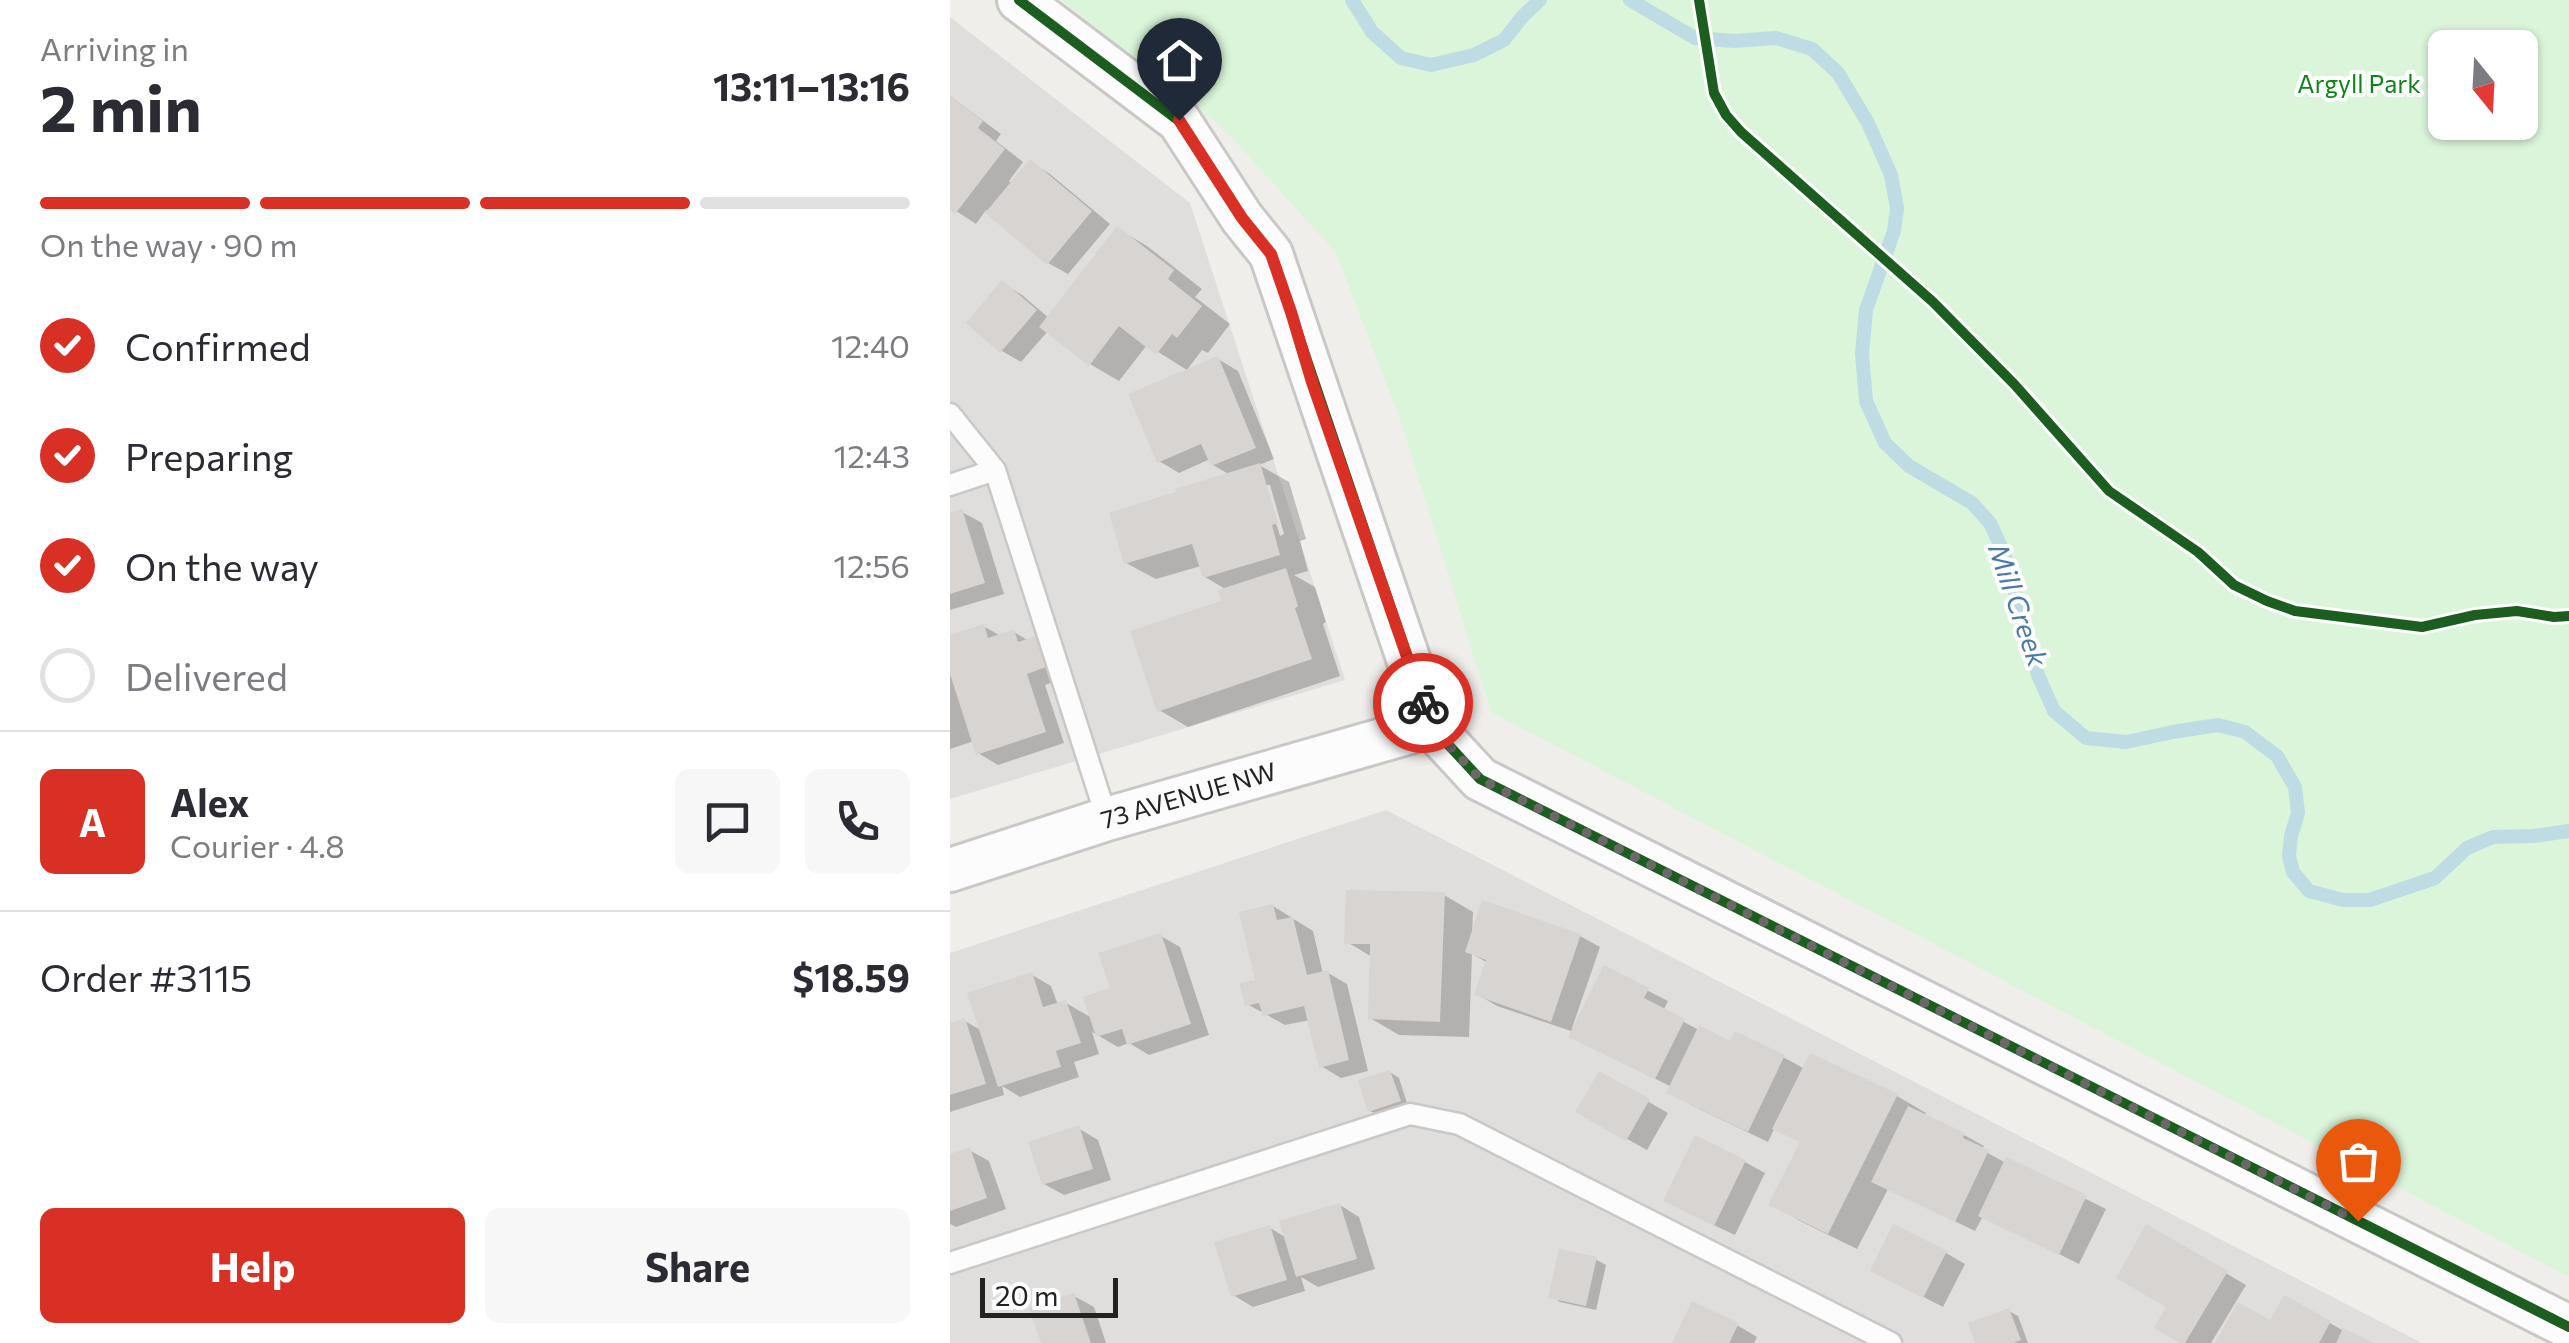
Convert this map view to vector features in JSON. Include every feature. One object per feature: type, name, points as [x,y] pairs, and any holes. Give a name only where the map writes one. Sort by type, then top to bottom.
[{"type":"street","points":[[1019,0],[1179,120],[1242,218],[1271,254],[1431,726],[1480,779],[2569,1327]]},
{"type":"street","name":"73 AVENUE NW","points":[[950,870],[1107,819],[1431,726]]},
{"type":"lane","points":[[950,414],[994,470],[1107,819]]},
{"type":"lane","points":[[950,485],[994,470]]},
{"type":"lane","points":[[950,1263],[1410,1114],[1459,1124],[1891,1343]]},
{"type":"shaded area","points":[[950,17],[1190,203],[1345,680],[950,799]]},
{"type":"shaded area","points":[[1386,810],[2422,1343],[950,1343],[950,953]]},
{"type":"green space","name":"Argyll Park","points":[[1062,0],[2569,0],[2569,1277],[1491,712],[1401,422],[1336,253],[1224,129]]},
{"type":"building","points":[[950,96],[983,121],[978,128],[1005,149],[955,214],[950,210]]},
{"type":"building","points":[[1030,159],[1092,211],[1047,265],[985,213]]},
{"type":"building","points":[[1117,226],[1174,270],[1168,279],[1202,306],[1177,338],[1172,334],[1156,355],[1119,326],[1089,366],[1039,327]]},
{"type":"building","points":[[1002,280],[1037,310],[1000,353],[966,323]]},
{"type":"building","points":[[1218,356],[1256,448],[1211,466],[1201,444],[1157,463],[1128,394]]},
{"type":"building","points":[[1260,463],[1278,523],[1272,525],[1280,555],[1203,578],[1192,544],[1124,564],[1109,513]]},
{"type":"building","points":[[962,509],[985,583],[950,594],[950,513]]},
{"type":"building","points":[[1286,568],[1312,659],[1157,712],[1130,631],[1221,601],[1218,590]]},
{"type":"building","points":[[984,624],[988,638],[1014,629],[1018,642],[1036,636],[1046,667],[1027,674],[1046,732],[976,755],[950,674],[950,635]]},
{"type":"building","points":[[1346,890],[1445,892],[1440,1022],[1368,1019],[1370,944],[1344,944]]},
{"type":"building","points":[[1482,900],[1581,934],[1551,1022],[1474,995],[1486,960],[1465,952]]},
{"type":"building","points":[[1273,904],[1277,920],[1293,917],[1307,975],[1328,970],[1349,1060],[1319,1068],[1304,1006],[1263,1016],[1259,1003],[1245,1006],[1239,983],[1255,980],[1239,912]]},
{"type":"building","points":[[1161,933],[1191,1024],[1127,1045],[1122,1029],[1096,1037],[1083,997],[1110,988],[1098,953]]},
{"type":"building","points":[[1604,965],[1649,988],[1644,998],[1685,1019],[1655,1079],[1568,1037]]},
{"type":"building","points":[[1032,972],[1043,1007],[1066,1000],[1081,1043],[1056,1051],[1061,1067],[998,1087],[967,993]]},
{"type":"building","points":[[965,1018],[986,1084],[950,1095],[950,1023]]},
{"type":"building","points":[[1699,1025],[1730,1041],[1735,1031],[1785,1055],[1748,1132],[1666,1093]]},
{"type":"building","points":[[1810,1053],[1898,1094],[1828,1234],[1768,1205],[1800,1142],[1772,1129]]},
{"type":"building","points":[[1390,1070],[1401,1101],[1368,1112],[1358,1080]]},
{"type":"building","points":[[1599,1071],[1650,1099],[1626,1141],[1575,1112]]},
{"type":"building","points":[[1908,1106],[1965,1133],[1963,1138],[1989,1150],[1955,1222],[1871,1182]]},
{"type":"building","points":[[1079,1125],[1093,1169],[1042,1185],[1028,1142]]},
{"type":"building","points":[[1695,1135],[1746,1160],[1714,1226],[1663,1201]]},
{"type":"building","points":[[970,1147],[987,1198],[950,1211],[950,1154]]},
{"type":"building","points":[[2006,1157],[2087,1195],[2059,1255],[1978,1216]]},
{"type":"building","points":[[1340,1203],[1357,1259],[1296,1277],[1279,1221]]},
{"type":"building","points":[[1893,1224],[1947,1251],[1923,1298],[1870,1271]]},
{"type":"building","points":[[2146,1224],[2228,1271],[2185,1343],[2154,1328],[2166,1307],[2116,1278]]},
{"type":"building","points":[[1270,1225],[1287,1280],[1231,1297],[1214,1242]]},
{"type":"building","points":[[1559,1249],[1597,1257],[1586,1306],[1548,1298]]},
{"type":"building","points":[[1074,1293],[1091,1343],[1041,1343],[1029,1308]]},
{"type":"building","points":[[2284,1295],[2331,1321],[2319,1343],[2215,1343],[2238,1302],[2270,1320]]},
{"type":"building","points":[[1692,1301],[1739,1323],[1729,1343],[1672,1343]]},
{"type":"building","points":[[2009,1308],[2021,1340],[1975,1343],[1968,1323]]},
{"type":"building","points":[[2343,1328],[2374,1343],[2336,1343]]},
{"type":"waterway","name":"Mill Creek","points":[[1352,0],[1372,32],[1401,58],[1431,65],[1474,55],[1504,40],[1540,0]]},
{"type":"waterway","name":"Mill Creek","points":[[1630,0],[1695,38],[1776,38],[1812,49],[1838,73],[1868,123],[1891,175],[1897,208],[1894,231],[1866,310],[1862,354],[1866,401],[1885,443],[1909,466],[1972,503],[1990,523],[2004,553],[2038,675],[2054,711],[2086,738],[2126,742],[2218,725],[2245,732],[2277,756],[2295,787],[2298,813],[2289,856],[2293,872],[2309,891],[2343,900],[2370,900],[2435,878],[2467,848],[2493,837],[2569,831]]},
{"type":"cycle path","points":[[1019,0],[1179,121],[1242,218],[1271,254],[1431,726],[1480,779],[2569,1327]]},
{"type":"cycle path","points":[[1699,0],[1714,93],[1741,132],[1933,302],[2015,385],[2109,491],[2198,552],[2234,585],[2295,611],[2422,627],[2475,615],[2517,611],[2569,616]]},
{"type":"way so far","points":[[1423,703],[1431,726],[1480,779],[2358,1221]]},
{"type":"route","points":[[1179,120],[1242,218],[1271,254],[1423,703]]}]
